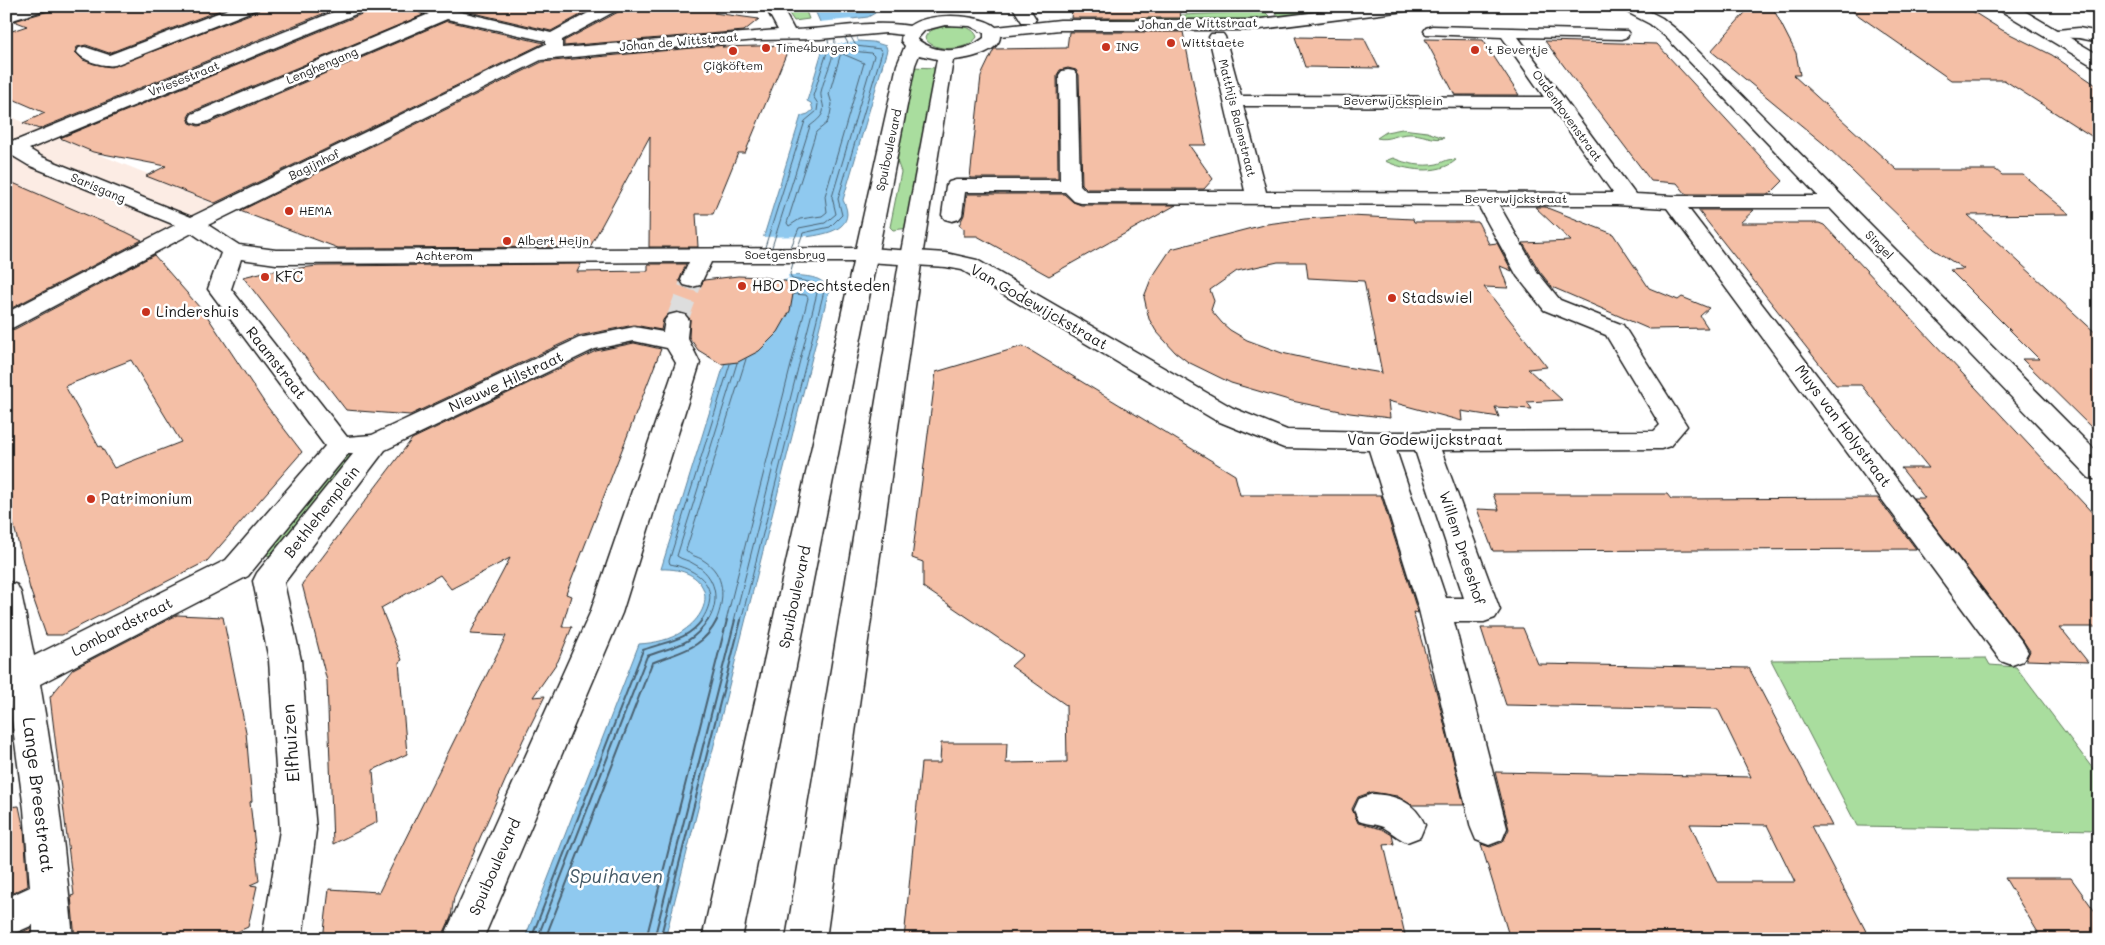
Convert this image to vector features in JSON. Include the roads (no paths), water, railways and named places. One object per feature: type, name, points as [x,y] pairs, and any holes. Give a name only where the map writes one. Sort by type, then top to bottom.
[{"type":"street","points":[[6,18],[42,6]]},
{"type":"street","points":[[85,52],[109,62],[251,6]]},
{"type":"street","name":"Vriesestraat","points":[[9,148],[362,6]]},
{"type":"street","points":[[412,6],[553,38]]},
{"type":"street","name":"Bagijnhof","points":[[6,322],[194,225],[555,46],[553,38],[613,6]]},
{"type":"street","points":[[773,6],[788,34]]},
{"type":"street","name":"Johan de Wittstraat","points":[[985,28],[1024,13],[1245,9],[1268,6]]},
{"type":"street","name":"Johan de Wittstraat","points":[[985,28],[1060,25],[1239,26],[1281,23],[1404,6]]},
{"type":"street","name":"Singel","points":[[1627,6],[1650,14],[1698,60],[2099,471]]},
{"type":"street","points":[[2004,6],[2099,62]]},
{"type":"street","points":[[2033,6],[2099,44]]},
{"type":"street","name":"Lenghengang","points":[[199,118],[444,14]]},
{"type":"street","points":[[946,20],[985,28],[992,40],[982,48],[966,53],[946,54],[927,52],[913,38],[926,24],[946,20]]},
{"type":"street","name":"Johan de Wittstraat","points":[[537,55],[757,35],[820,34],[886,28],[913,38]]},
{"type":"street","points":[[1432,31],[1621,34]]},
{"type":"street","name":"Oudenhovenstraat","points":[[1507,33],[1549,102],[1622,199]]},
{"type":"street","points":[[2052,34],[2079,33],[2099,37]]},
{"type":"street","name":"Matthijs Balenstraat","points":[[1217,37],[1239,101],[1263,198]]},
{"type":"street","name":"Spuiboulevard","points":[[722,939],[913,38]]},
{"type":"street","points":[[806,939],[911,257],[946,54]]},
{"type":"street","points":[[952,215],[956,186],[1070,186],[1068,75]]},
{"type":"street","points":[[1239,101],[1282,117]]},
{"type":"street","name":"Beverwijcksplein","points":[[1239,101],[1549,102]]},
{"type":"street","points":[[1515,122],[1549,102]]},
{"type":"street","name":"Sarisgang","points":[[9,148],[35,161],[135,203],[194,225]]},
{"type":"street","points":[[1263,198],[1315,178]]},
{"type":"street","points":[[1555,181],[1622,199]]},
{"type":"street","name":"Beverwijckstraat","points":[[1070,186],[1081,197],[1622,199],[1673,202],[1836,202]]},
{"type":"street","name":"Van Godewijckstraat","points":[[911,257],[946,260],[970,265],[1224,414],[1284,439],[1380,441],[1661,440],[1674,426],[1614,330],[1552,305],[1528,276],[1485,199]]},
{"type":"street","name":"Muys van Holystraat","points":[[1673,202],[2012,652]]},
{"type":"street","name":"Achterom","points":[[194,225],[233,251],[276,257],[703,255]]},
{"type":"street","name":"Raamstraat","points":[[233,251],[219,289],[340,446]]},
{"type":"street","points":[[692,280],[703,255]]},
{"type":"street","name":"Soetgensbrug","points":[[703,255],[867,255]]},
{"type":"street","points":[[867,255],[911,257]]},
{"type":"street","name":"Spuiboulevard","points":[[463,939],[606,613],[688,363],[676,331]]},
{"type":"street","name":"Nieuwe Hilstraat","points":[[340,446],[376,444],[588,343],[634,334],[676,331]]},
{"type":"street","name":"Willem Dreeshof","points":[[1425,440],[1484,610],[1435,610]]},
{"type":"street","points":[[1380,441],[1435,610],[1489,828]]},
{"type":"street","name":"Bethlehemplein","points":[[252,575],[376,444]]},
{"type":"street","name":"Bethlehemplein","points":[[252,575],[340,446]]},
{"type":"street","name":"Lombardstraat","points":[[14,681],[252,575]]},
{"type":"street","name":"Elfhuizen","points":[[252,575],[285,660],[298,830],[282,939]]},
{"type":"street","name":"Lange Breestraat","points":[[6,593],[14,681],[37,769],[51,897],[53,939]]},
{"type":"street","points":[[1372,810],[1389,812],[1407,825]]},
{"type":"street","points":[[6,918],[51,897]]},
{"type":"water","name":"Spuihaven","points":[[813,6],[849,6],[849,10],[874,9],[875,13],[868,17],[852,19],[858,41],[873,42],[886,46],[887,50],[843,200],[847,210],[846,218],[843,224],[831,232],[806,237],[795,275],[819,280],[829,290],[665,939],[518,939],[525,938],[639,644],[673,637],[695,621],[702,610],[705,599],[704,590],[698,581],[689,574],[677,570],[661,569],[801,116],[813,110],[811,103],[807,101],[824,45],[820,22]]},
{"type":"tunnel","points":[[677,320],[692,280]]},
{"type":"place","name":"Wittstaete","points":[[1171,43]]},
{"type":"place","name":"ING","points":[[1106,47]]},
{"type":"place","name":"Time4burgers","points":[[766,48]]},
{"type":"place","name":"'t Bevertje","points":[[1475,50]]},
{"type":"place","name":"Çiğköftem","points":[[733,51]]},
{"type":"place","name":"HEMA","points":[[289,211]]},
{"type":"place","name":"Albert Heijn","points":[[507,241]]},
{"type":"place","name":"KFC","points":[[265,277]]},
{"type":"place","name":"HBO Drechtsteden","points":[[742,286]]},
{"type":"place","name":"Stadswiel","points":[[1392,298]]},
{"type":"place","name":"Lindershuis","points":[[146,312]]},
{"type":"place","name":"Patrimonium","points":[[91,499]]}]
